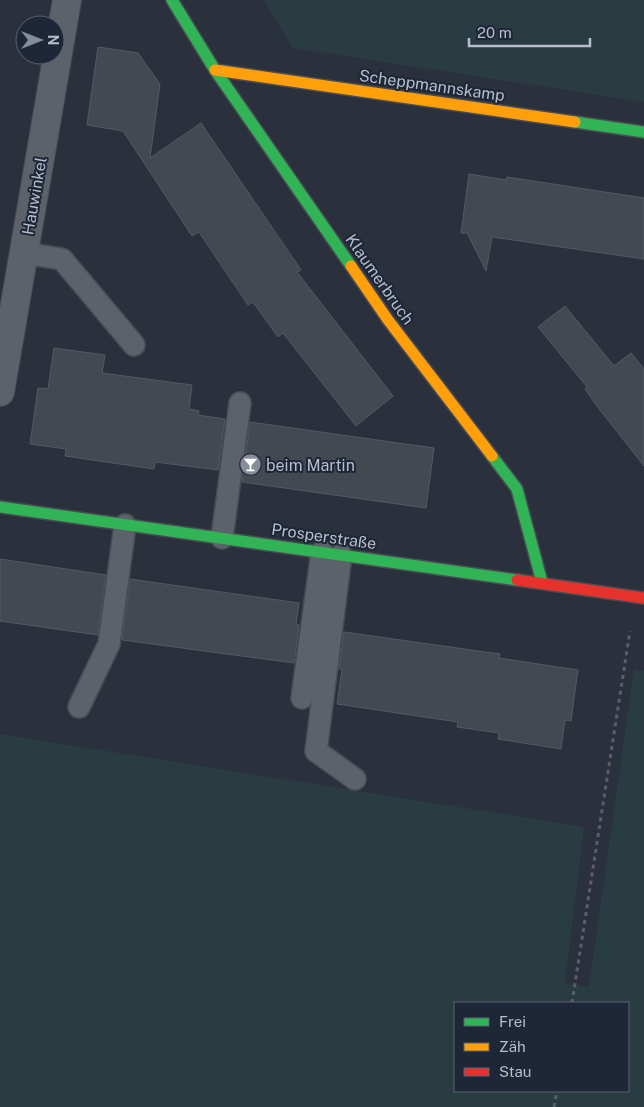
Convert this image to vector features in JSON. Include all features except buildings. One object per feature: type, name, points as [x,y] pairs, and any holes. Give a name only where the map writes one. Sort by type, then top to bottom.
[{"type":"street","name":"Hauwinkel","points":[[0,392],[64,0]]},
{"type":"street","name":"Klaumerbruch","points":[[172,0],[215,70],[388,320],[517,489],[542,582]]},
{"type":"street","name":"Scheppmannskamp","points":[[215,70],[644,132]]},
{"type":"street","name":"Prosperstraße","points":[[0,507],[542,582],[640,598]]},
{"type":"lane","points":[[24,253],[62,258],[134,346]]},
{"type":"lane","points":[[222,538],[240,402]]},
{"type":"lane","points":[[79,707],[109,644],[125,525]]},
{"type":"lane","points":[[302,698],[332,553]]},
{"type":"lane","points":[[332,553],[316,751],[355,779]]},
{"type":"path","points":[[572,1002],[640,598]]},
{"type":"path","points":[[554,1107],[557,1092]]},
{"type":"shaded area","points":[[264,0],[644,0],[644,102],[293,48]]},
{"type":"shaded area","points":[[634,669],[644,671],[644,1107],[0,1107],[0,734],[584,827],[565,984],[589,987]]},
{"type":"traffic: fast","points":[[172,0],[215,70],[351,266]]},
{"type":"traffic: fast","points":[[575,122],[644,132]]},
{"type":"traffic: fast","points":[[492,456],[517,489],[542,582]]},
{"type":"traffic: fast","points":[[0,507],[517,580]]},
{"type":"traffic: slow","points":[[215,70],[575,122]]},
{"type":"traffic: slow","points":[[351,266],[388,320],[492,456]]},
{"type":"traffic: jam","points":[[517,580],[644,598]]},
{"type":"place","name":"beim Martin","points":[[250,465]]}]
